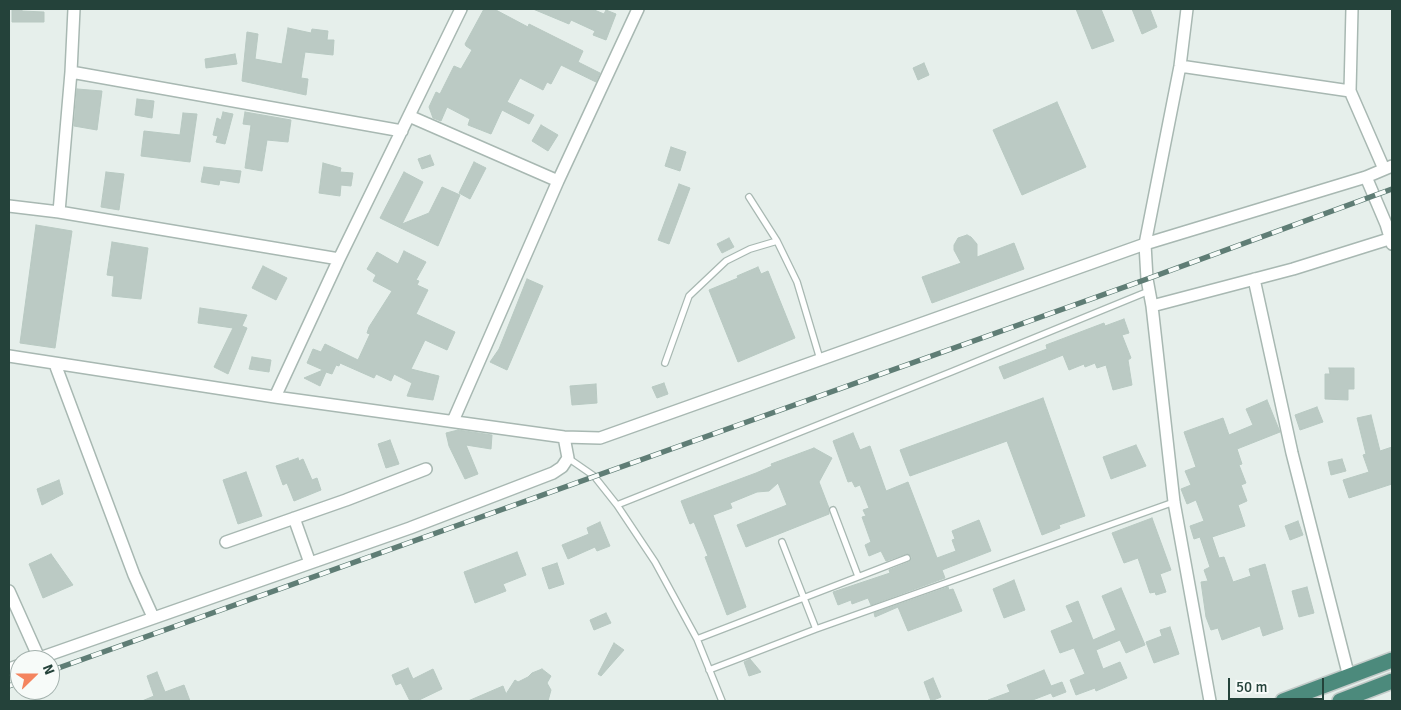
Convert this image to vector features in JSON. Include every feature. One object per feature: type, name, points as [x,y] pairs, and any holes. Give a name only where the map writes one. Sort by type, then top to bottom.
[{"type":"highway","points":[[1283,701],[1392,660]]},
{"type":"highway","points":[[1340,701],[1392,681]]},
{"type":"street","points":[[59,212],[71,72],[74,9]]},
{"type":"street","points":[[275,397],[339,258],[461,9]]},
{"type":"street","points":[[453,421],[558,181],[638,9]]},
{"type":"street","points":[[1187,9],[1180,66],[1145,244],[1174,502],[1210,701]]},
{"type":"street","points":[[9,356],[275,397],[564,437],[600,438],[1145,244],[1366,177],[1388,168],[1350,91],[1352,9]]},
{"type":"street","points":[[1180,66],[1350,91]]},
{"type":"street","points":[[71,72],[402,131]]},
{"type":"street","points":[[409,116],[558,181]]},
{"type":"street","points":[[1152,306],[1392,240],[1366,177]]},
{"type":"street","points":[[9,206],[59,212],[339,258]]},
{"type":"street","points":[[1254,279],[1292,453],[1349,677]]},
{"type":"street","points":[[55,364],[134,575],[153,617]]},
{"type":"street","points":[[60,651],[410,528],[553,473],[562,467],[568,458],[564,437]]},
{"type":"street","points":[[226,542],[346,500],[426,469]]},
{"type":"street","points":[[294,518],[310,563]]},
{"type":"street","points":[[9,590],[14,617],[32,650]]},
{"type":"lane","points":[[749,198],[777,241],[797,282],[820,359]]},
{"type":"lane","points":[[665,363],[690,296],[726,261],[750,249],[777,241]]},
{"type":"lane","points":[[617,505],[1149,291]]},
{"type":"lane","points":[[568,458],[594,476],[617,505],[655,562],[697,639],[722,701]]},
{"type":"lane","points":[[709,670],[816,629],[1174,502]]},
{"type":"lane","points":[[832,510],[858,576]]},
{"type":"lane","points":[[782,542],[816,629]]},
{"type":"lane","points":[[697,639],[907,558]]},
{"type":"building","points":[[12,9],[44,12],[44,22],[12,22]]},
{"type":"building","points":[[484,9],[494,9],[528,27],[529,24],[583,51],[578,62],[600,73],[596,82],[561,65],[551,84],[547,82],[543,90],[520,78],[507,102],[534,115],[529,124],[502,110],[491,134],[468,125],[470,119],[447,107],[441,121],[433,118],[429,107],[436,92],[440,94],[454,66],[461,69],[472,50],[465,44]]},
{"type":"building","points":[[533,9],[592,9],[604,14],[606,10],[616,14],[606,40],[593,35],[595,31],[571,20],[569,24]]},
{"type":"building","points":[[1076,9],[1101,9],[1114,41],[1092,49]]},
{"type":"building","points":[[1132,9],[1150,9],[1157,27],[1142,34]]},
{"type":"building","points":[[288,28],[311,33],[312,29],[328,31],[327,40],[334,40],[333,55],[305,52],[301,78],[308,79],[306,95],[242,81],[247,32],[258,34],[255,59],[282,64]]},
{"type":"building","points":[[235,54],[237,64],[206,68],[205,59]]},
{"type":"building","points":[[924,63],[929,75],[918,80],[913,68]]},
{"type":"building","points":[[77,89],[102,91],[97,130],[74,126]]},
{"type":"building","points":[[137,99],[154,101],[152,118],[135,115]]},
{"type":"building","points":[[1057,102],[1086,167],[1022,195],[993,130]]},
{"type":"building","points":[[223,112],[233,114],[225,144],[216,142],[218,136],[213,135],[217,118],[221,120]]},
{"type":"building","points":[[245,112],[291,120],[288,142],[267,140],[262,171],[245,168],[251,125],[243,124]]},
{"type":"building","points":[[183,113],[197,114],[190,162],[141,156],[144,131],[180,135]]},
{"type":"building","points":[[541,125],[558,135],[548,151],[532,141]]},
{"type":"building","points":[[671,147],[686,152],[680,171],[665,166]]},
{"type":"building","points":[[430,155],[434,165],[422,169],[418,159]]},
{"type":"building","points":[[474,162],[486,168],[470,199],[459,193]]},
{"type":"building","points":[[323,163],[341,168],[340,172],[353,173],[351,186],[341,185],[340,196],[319,193]]},
{"type":"building","points":[[204,167],[241,171],[239,183],[220,180],[219,185],[201,182]]},
{"type":"building","points":[[106,172],[124,174],[119,210],[101,207]]},
{"type":"building","points":[[404,172],[423,182],[402,224],[429,213],[442,187],[460,195],[438,246],[380,218]]},
{"type":"building","points":[[679,184],[690,188],[669,244],[658,240]]},
{"type":"building","points":[[36,225],[72,231],[55,348],[20,343]]},
{"type":"building","points":[[967,235],[977,244],[977,257],[1014,243],[1024,269],[932,303],[922,277],[961,263],[954,250],[954,245],[958,238]]},
{"type":"building","points":[[729,238],[734,247],[722,253],[717,244]]},
{"type":"building","points":[[112,242],[148,248],[141,299],[112,296],[114,276],[107,275]]},
{"type":"building","points":[[404,251],[426,262],[416,280],[419,281],[417,285],[428,290],[416,314],[455,332],[447,350],[425,340],[411,369],[439,376],[433,400],[407,396],[412,383],[394,374],[391,381],[376,374],[374,378],[340,363],[339,366],[336,365],[332,374],[326,372],[320,386],[304,378],[323,370],[307,363],[313,349],[321,352],[325,344],[358,360],[370,334],[367,333],[369,327],[392,291],[373,281],[376,275],[367,269],[377,252],[398,264]]},
{"type":"building","points":[[263,266],[287,278],[276,300],[252,288]]},
{"type":"building","points":[[758,267],[761,274],[768,271],[795,338],[738,362],[709,290]]},
{"type":"building","points":[[527,279],[543,286],[507,370],[490,362],[499,349]]},
{"type":"building","points":[[200,308],[247,315],[242,326],[247,328],[228,374],[214,367],[233,328],[198,323]]},
{"type":"building","points":[[1124,319],[1129,333],[1122,335],[1131,358],[1128,360],[1132,385],[1113,390],[1106,365],[1097,368],[1095,363],[1085,367],[1084,364],[1069,370],[1063,355],[1004,379],[999,367],[1047,349],[1046,345],[1104,323],[1105,326]]},
{"type":"building","points":[[252,357],[271,360],[269,372],[249,369]]},
{"type":"building","points":[[1329,368],[1354,368],[1354,389],[1348,389],[1348,400],[1325,399],[1325,374],[1330,374]]},
{"type":"building","points":[[664,383],[668,394],[657,398],[652,387]]},
{"type":"building","points":[[596,384],[597,403],[572,405],[570,386]]},
{"type":"building","points":[[1043,398],[1085,516],[1059,525],[1060,528],[1042,535],[1007,441],[910,476],[900,450]]},
{"type":"building","points":[[1267,400],[1280,432],[1237,449],[1242,464],[1239,465],[1246,483],[1241,485],[1247,501],[1238,505],[1245,526],[1212,537],[1219,558],[1224,557],[1233,582],[1251,576],[1249,569],[1265,564],[1283,629],[1263,636],[1260,626],[1222,640],[1218,628],[1211,630],[1206,617],[1201,582],[1208,581],[1204,570],[1210,567],[1200,537],[1194,539],[1190,526],[1204,521],[1196,500],[1187,504],[1181,489],[1191,485],[1185,471],[1196,467],[1184,432],[1223,418],[1229,435],[1253,425],[1246,409]]},
{"type":"building","points":[[1317,407],[1323,422],[1300,430],[1295,415]]},
{"type":"building","points":[[1371,415],[1380,451],[1392,447],[1392,484],[1349,498],[1343,480],[1369,472],[1363,455],[1366,454],[1357,418]]},
{"type":"building","points":[[458,430],[492,435],[491,449],[466,445],[478,474],[465,479],[449,446],[446,433]]},
{"type":"building","points":[[853,433],[860,450],[870,446],[886,491],[908,482],[937,558],[956,551],[952,540],[955,539],[952,531],[979,520],[991,551],[942,570],[945,578],[871,605],[868,598],[852,604],[851,600],[838,605],[833,592],[890,573],[889,570],[909,562],[912,558],[906,554],[886,561],[881,551],[869,556],[865,545],[871,542],[862,517],[866,516],[863,510],[869,508],[860,485],[855,487],[852,481],[848,482],[833,441]]},
{"type":"building","points":[[390,440],[399,464],[386,468],[378,444]]},
{"type":"building","points":[[1136,445],[1146,466],[1111,479],[1103,457]]},
{"type":"building","points":[[814,448],[832,458],[819,482],[829,508],[829,514],[746,547],[737,525],[787,505],[778,483],[769,491],[757,492],[730,503],[732,508],[713,515],[746,607],[727,615],[705,557],[708,556],[694,522],[690,524],[681,501],[756,473],[772,466],[771,464]]},
{"type":"building","points":[[298,458],[299,461],[303,459],[312,480],[317,478],[321,490],[294,501],[287,483],[283,485],[276,466]]},
{"type":"building","points":[[1342,459],[1346,471],[1331,475],[1328,462]]},
{"type":"building","points":[[246,472],[262,516],[238,524],[223,480]]},
{"type":"building","points":[[59,480],[63,494],[42,505],[37,489]]},
{"type":"building","points":[[1152,518],[1171,570],[1160,574],[1166,592],[1156,595],[1155,592],[1150,593],[1138,558],[1124,563],[1112,533]]},
{"type":"building","points":[[1298,521],[1303,535],[1290,540],[1285,526]]},
{"type":"building","points":[[600,522],[610,546],[597,551],[595,547],[568,559],[562,545],[589,534],[587,528]]},
{"type":"building","points":[[517,552],[526,575],[503,584],[506,591],[475,603],[464,572]]},
{"type":"building","points":[[51,554],[73,585],[43,598],[29,564]]},
{"type":"building","points":[[557,563],[564,584],[549,589],[542,568]]},
{"type":"building","points":[[1014,580],[1025,610],[1004,618],[993,589]]},
{"type":"building","points":[[948,587],[949,590],[953,589],[962,611],[908,631],[898,607],[875,617],[874,613]]},
{"type":"building","points":[[1307,587],[1314,613],[1299,617],[1292,591]]},
{"type":"building","points":[[1121,588],[1145,645],[1126,653],[1120,640],[1096,650],[1103,669],[1120,662],[1127,678],[1096,691],[1095,688],[1076,695],[1070,680],[1085,674],[1074,648],[1060,653],[1051,631],[1073,622],[1066,606],[1078,601],[1093,640],[1116,630],[1102,596]]},
{"type":"building","points":[[606,613],[611,623],[594,630],[590,620]]},
{"type":"building","points":[[1170,627],[1179,654],[1154,663],[1146,642],[1162,636],[1160,630]]},
{"type":"building","points":[[614,643],[624,650],[601,676],[598,674]]},
{"type":"building","points":[[750,659],[761,672],[749,676],[744,662]]},
{"type":"building","points":[[408,668],[413,679],[433,669],[442,689],[417,701],[410,701],[401,683],[396,685],[392,675]]},
{"type":"building","points":[[542,669],[551,676],[547,683],[551,690],[548,701],[468,701],[503,686],[506,694],[515,680],[518,682]]},
{"type":"building","points":[[1044,670],[1051,686],[1062,682],[1066,692],[1053,697],[1051,693],[1030,701],[988,700],[1010,692],[1007,685]]},
{"type":"building","points":[[157,672],[165,692],[184,685],[190,701],[142,701],[154,696],[147,676]]},
{"type":"building","points":[[933,678],[941,697],[931,701],[924,682]]},
{"type":"railway","points":[[60,667],[1147,279],[1392,189]]}]
